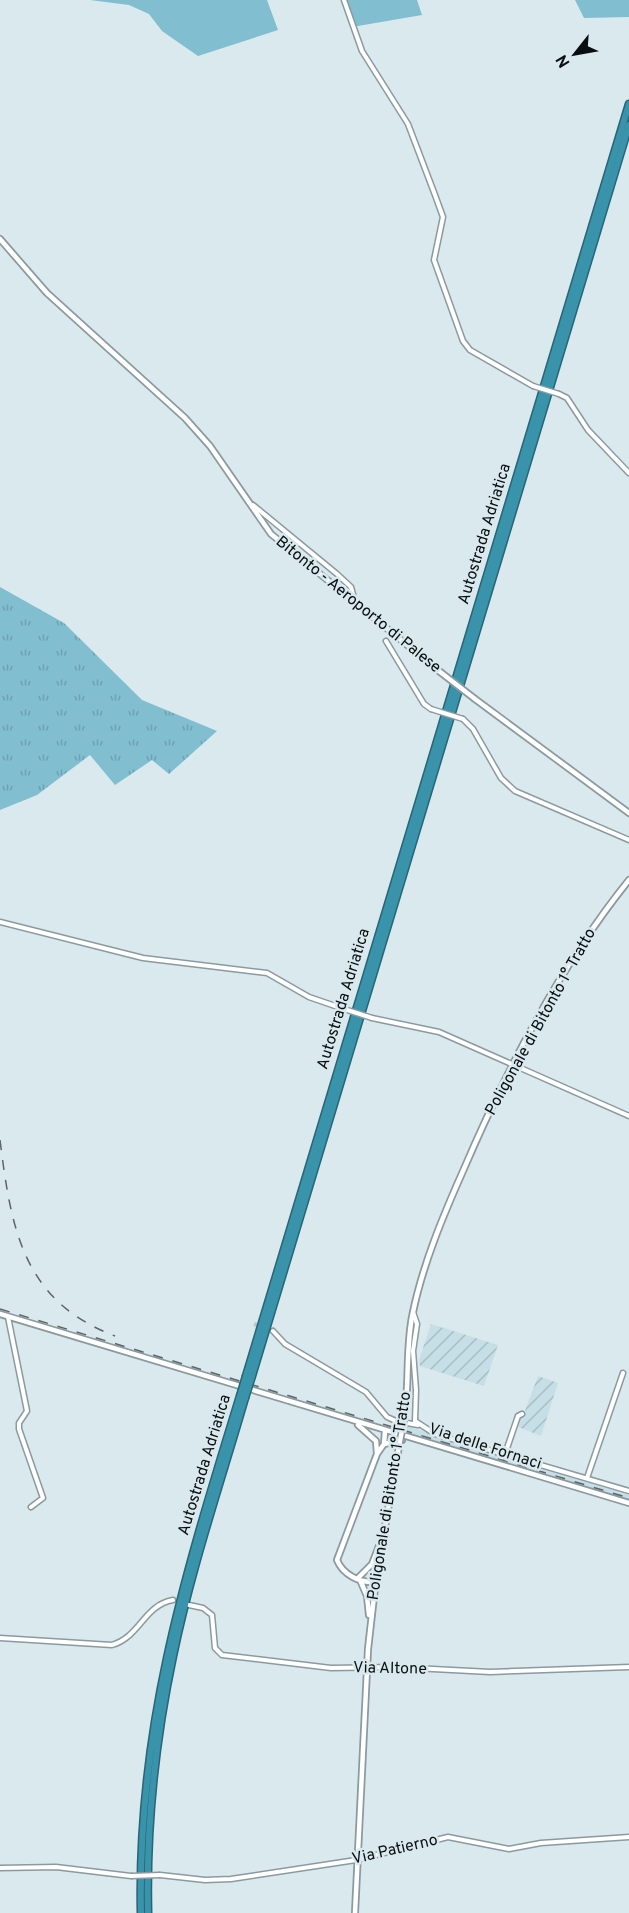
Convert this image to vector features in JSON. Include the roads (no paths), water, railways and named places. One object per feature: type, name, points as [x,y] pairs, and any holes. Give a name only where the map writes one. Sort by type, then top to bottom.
[{"type":"highway","name":"Autostrada Adriatica","points":[[148,1913],[149,1822],[158,1739],[167,1687],[191,1582],[249,1376],[629,104]]},
{"type":"highway","name":"Autostrada Adriatica","points":[[249,1376],[629,125]]},
{"type":"highway","name":"Autostrada Adriatica","points":[[141,1913],[143,1822],[157,1698],[180,1596],[243,1397]]},
{"type":"main road","name":"Bitonto - Aeroporto di Palese","points":[[0,239],[48,293],[185,418],[210,446],[260,521],[288,551],[475,699],[629,814]]},
{"type":"main road","name":"Poligonale di Bitonto 1° Tratto","points":[[355,1913],[367,1668],[375,1582],[404,1420],[413,1312],[451,1199],[492,1104],[603,911],[629,880]]},
{"type":"main road","points":[[0,1314],[629,1503]]},
{"type":"main road","points":[[354,1422],[367,1431],[377,1446]]},
{"type":"main road","points":[[375,1582],[346,1573],[337,1560],[377,1454],[384,1444],[385,1431]]},
{"type":"main road","points":[[377,1454],[377,1446],[385,1431]]},
{"type":"main road","points":[[384,1444],[411,1439]]},
{"type":"main road","points":[[358,1578],[372,1564],[383,1533]]},
{"type":"main road","points":[[358,1578],[367,1596],[371,1625]]},
{"type":"street","points":[[344,0],[362,51],[408,124],[443,218],[434,260],[462,341],[470,350],[533,386],[567,398],[588,430],[629,473]]},
{"type":"street","points":[[245,498],[351,587],[355,602]]},
{"type":"street","points":[[386,641],[424,704],[431,709],[463,719],[473,729],[501,778],[515,791],[629,840]]},
{"type":"street","points":[[0,922],[143,958],[267,973],[309,996],[341,1008],[439,1032],[629,1116]]},
{"type":"street","name":"Via delle Fornaci","points":[[413,1312],[417,1324],[413,1351],[416,1390],[414,1418],[419,1425],[435,1434],[629,1491]]},
{"type":"street","points":[[8,1317],[27,1411],[19,1423],[19,1429],[43,1498],[31,1507]]},
{"type":"street","points":[[273,1331],[285,1344],[366,1392],[387,1417],[419,1425]]},
{"type":"street","points":[[587,1478],[623,1372]]},
{"type":"street","points":[[505,1454],[518,1416],[522,1414]]},
{"type":"street","points":[[0,1638],[112,1645],[128,1636],[156,1605],[173,1600]]},
{"type":"street","name":"Via Altone","points":[[189,1605],[203,1608],[212,1615],[215,1648],[222,1655],[331,1668],[490,1672],[629,1667]]},
{"type":"street","name":"Via Patierno","points":[[0,1868],[56,1867],[131,1876],[160,1875],[204,1880],[231,1879],[356,1860],[448,1837],[509,1849],[541,1843],[629,1837]]},
{"type":"tunnel","points":[[254,1324],[273,1331]]},
{"type":"railway","points":[[0,1140],[4,1172],[17,1231],[27,1258],[41,1282],[59,1303],[84,1321],[115,1336]]},
{"type":"railway","points":[[0,1309],[629,1498]]}]
